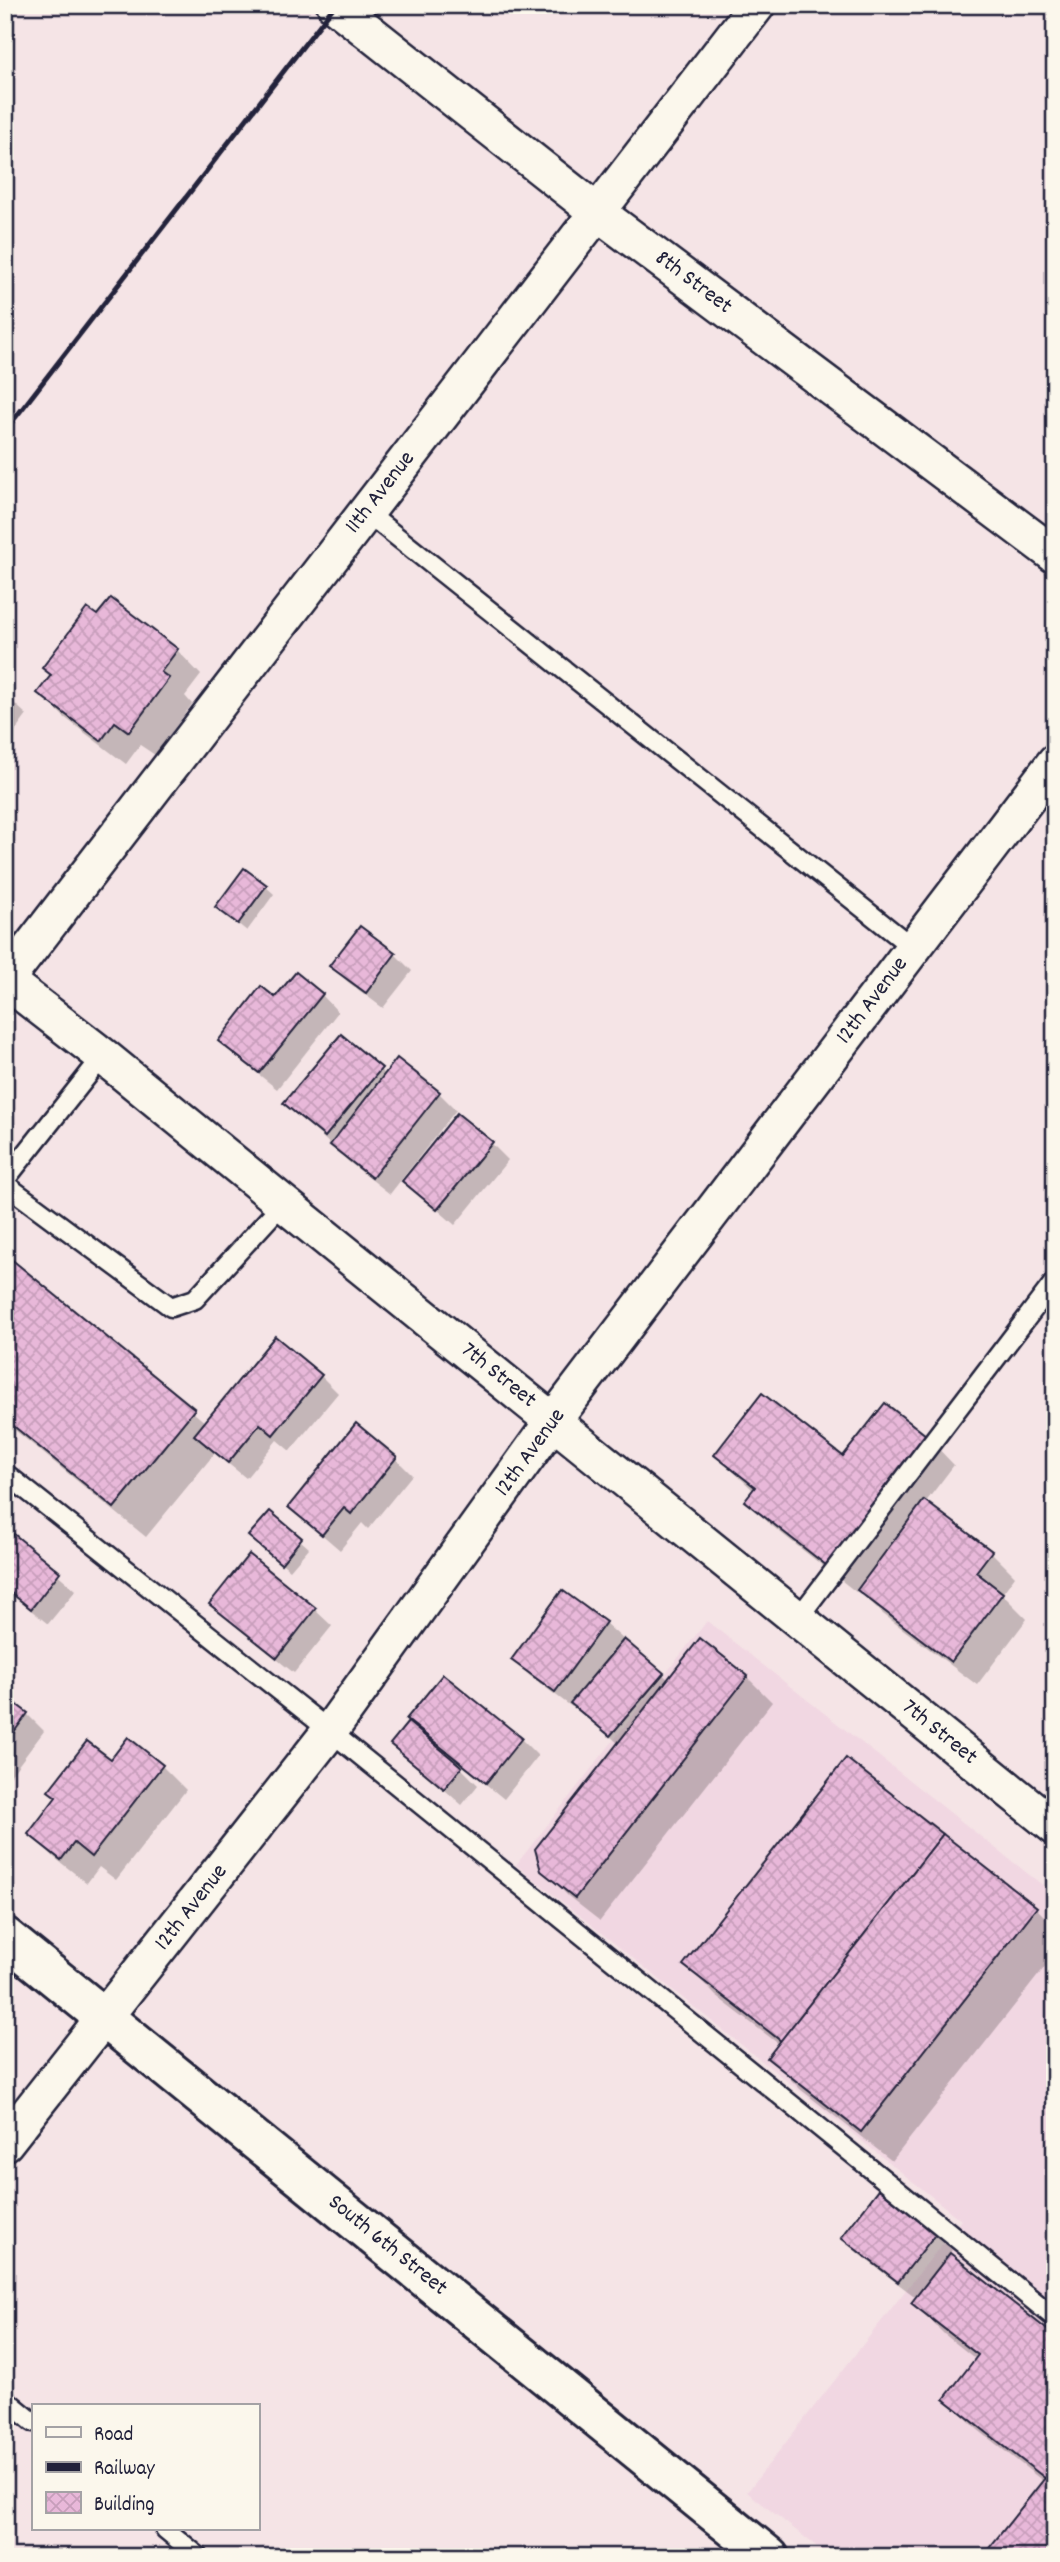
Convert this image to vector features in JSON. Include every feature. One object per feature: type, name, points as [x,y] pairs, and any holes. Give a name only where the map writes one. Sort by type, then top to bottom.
[{"type":"street","name":"8th Street","points":[[335,5],[597,212],[1055,555]]},
{"type":"street","name":"11th Avenue","points":[[5,980],[757,5]]},
{"type":"street","name":"12th Avenue","points":[[5,2143],[330,1731],[553,1421],[1055,762]]},
{"type":"street","name":"7th Street","points":[[5,980],[103,1056],[798,1618],[1049,1809]]},
{"type":"street","name":"South 6th Street","points":[[5,1937],[769,2557]]},
{"type":"lane","points":[[366,512],[914,948]]},
{"type":"lane","points":[[103,1056],[5,1182],[170,1307],[195,1299],[282,1203]]},
{"type":"lane","points":[[798,1618],[1055,1281]]},
{"type":"lane","points":[[5,1473],[330,1731],[1055,2318]]},
{"type":"lane","points":[[5,2399],[32,2421]]},
{"type":"lane","points":[[165,2530],[199,2557]]},
{"type":"shaded area","points":[[707,1621],[1055,1895],[1055,2557],[830,2557],[747,2492],[961,2220],[516,1865]]},
{"type":"building","points":[[111,598],[178,649],[161,672],[169,678],[129,732],[115,722],[101,741],[37,693],[51,675],[42,668],[87,608],[97,615]]},
{"type":"building","points":[[244,868],[267,885],[238,924],[215,907]]},
{"type":"building","points":[[360,926],[396,953],[366,993],[329,966]]},
{"type":"building","points":[[296,972],[323,994],[259,1073],[218,1041],[261,986],[275,997]]},
{"type":"building","points":[[341,1034],[382,1068],[325,1137],[283,1103]]},
{"type":"building","points":[[397,1058],[440,1092],[372,1178],[330,1145]]},
{"type":"building","points":[[457,1113],[493,1142],[437,1210],[402,1181]]},
{"type":"building","points":[[5,1254],[195,1409],[114,1508],[5,1419]]},
{"type":"building","points":[[275,1336],[322,1375],[273,1435],[260,1424],[228,1463],[194,1435]]},
{"type":"building","points":[[762,1393],[843,1456],[885,1403],[931,1439],[831,1569],[744,1501],[755,1487],[714,1455]]},
{"type":"building","points":[[356,1423],[397,1457],[351,1514],[344,1508],[322,1535],[288,1507]]},
{"type":"building","points":[[924,1500],[992,1551],[976,1572],[1003,1593],[951,1662],[857,1590]]},
{"type":"building","points":[[270,1511],[302,1538],[281,1564],[248,1536]]},
{"type":"building","points":[[14,1534],[60,1572],[31,1609],[5,1588],[5,1545]]},
{"type":"building","points":[[249,1554],[316,1608],[277,1658],[209,1604]]},
{"type":"building","points":[[562,1590],[606,1622],[555,1692],[511,1660]]},
{"type":"building","points":[[700,1638],[748,1676],[575,1898],[541,1871],[535,1849]]},
{"type":"building","points":[[624,1639],[664,1673],[610,1736],[570,1703]]},
{"type":"building","points":[[443,1674],[522,1738],[486,1783],[406,1719]]},
{"type":"building","points":[[5,1696],[28,1713],[5,1744]]},
{"type":"building","points":[[408,1722],[462,1767],[444,1789],[390,1744]]},
{"type":"building","points":[[128,1737],[163,1765],[91,1857],[74,1843],[61,1860],[28,1834],[56,1797],[48,1791],[87,1741],[111,1759]]},
{"type":"building","points":[[846,1758],[943,1834],[781,2041],[683,1965]]},
{"type":"building","points":[[943,1834],[1037,1907],[861,2132],[767,2058]]},
{"type":"building","points":[[879,2189],[937,2232],[898,2282],[841,2238]]},
{"type":"building","points":[[950,2253],[1055,2336],[1055,2486],[944,2399],[978,2355],[911,2303]]},
{"type":"building","points":[[1045,2478],[1055,2486],[1055,2557],[982,2557]]},
{"type":"railway","points":[[5,431],[335,5]]}]
